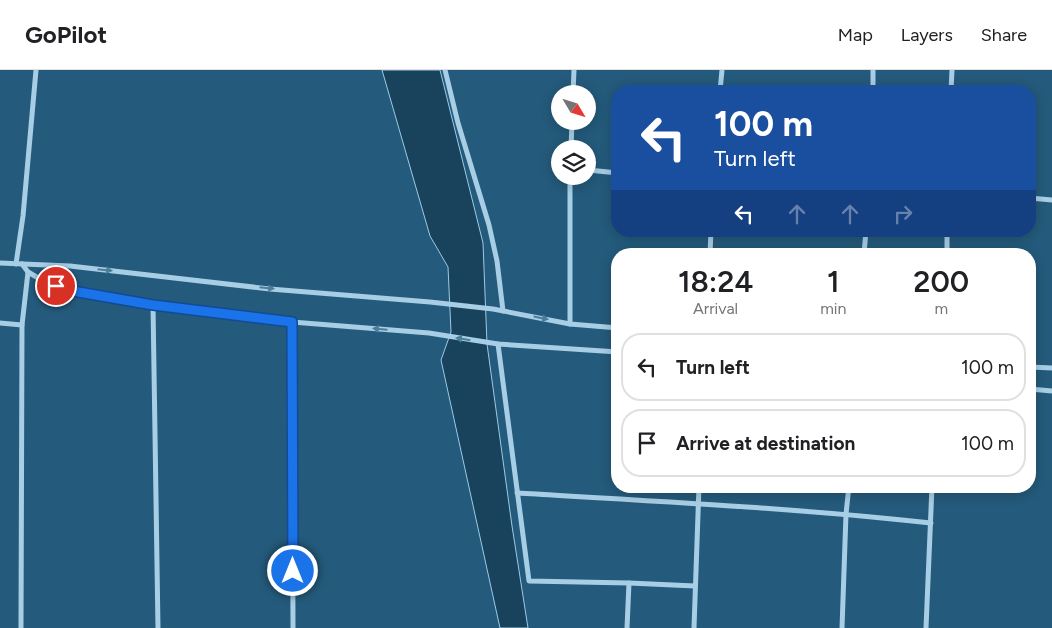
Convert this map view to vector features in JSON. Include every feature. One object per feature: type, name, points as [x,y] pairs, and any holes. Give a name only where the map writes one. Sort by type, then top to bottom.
[{"type":"street","points":[[19,264],[36,70]]},
{"type":"street","points":[[445,70],[458,124],[495,252],[503,311]]},
{"type":"street","points":[[573,85],[574,70]]},
{"type":"street","points":[[721,85],[722,70]]},
{"type":"street","points":[[873,85],[874,70]]},
{"type":"street","points":[[951,85],[952,70]]},
{"type":"street","points":[[596,171],[611,172]]},
{"type":"street","points":[[570,185],[570,324]]},
{"type":"street","points":[[1036,199],[1052,200]]},
{"type":"street","points":[[0,263],[70,266],[270,289],[430,302],[493,309],[570,324],[611,327]]},
{"type":"street","points":[[19,264],[45,282],[67,290],[153,305],[292,322],[429,334],[498,344],[611,352]]},
{"type":"street","points":[[21,628],[22,325],[28,272]]},
{"type":"street","points":[[153,305],[158,628]]},
{"type":"street","points":[[292,322],[293,628]]},
{"type":"street","points":[[0,323],[22,325]]},
{"type":"street","points":[[498,344],[529,581],[695,586]]},
{"type":"street","points":[[1036,367],[1052,368]]},
{"type":"street","points":[[1036,390],[1052,391]]},
{"type":"street","points":[[517,493],[698,503],[846,514],[931,523]]},
{"type":"street","points":[[694,628],[699,493]]},
{"type":"street","points":[[842,628],[848,493]]},
{"type":"street","points":[[926,628],[932,493]]},
{"type":"street","points":[[626,628],[629,583]]},
{"type":"water","points":[[382,70],[440,70],[483,243],[487,344],[528,628],[500,628],[441,360],[451,332],[448,267],[430,236]]},
{"type":"route","points":[[56,286],[67,290],[153,305],[292,322],[293,571]]}]
